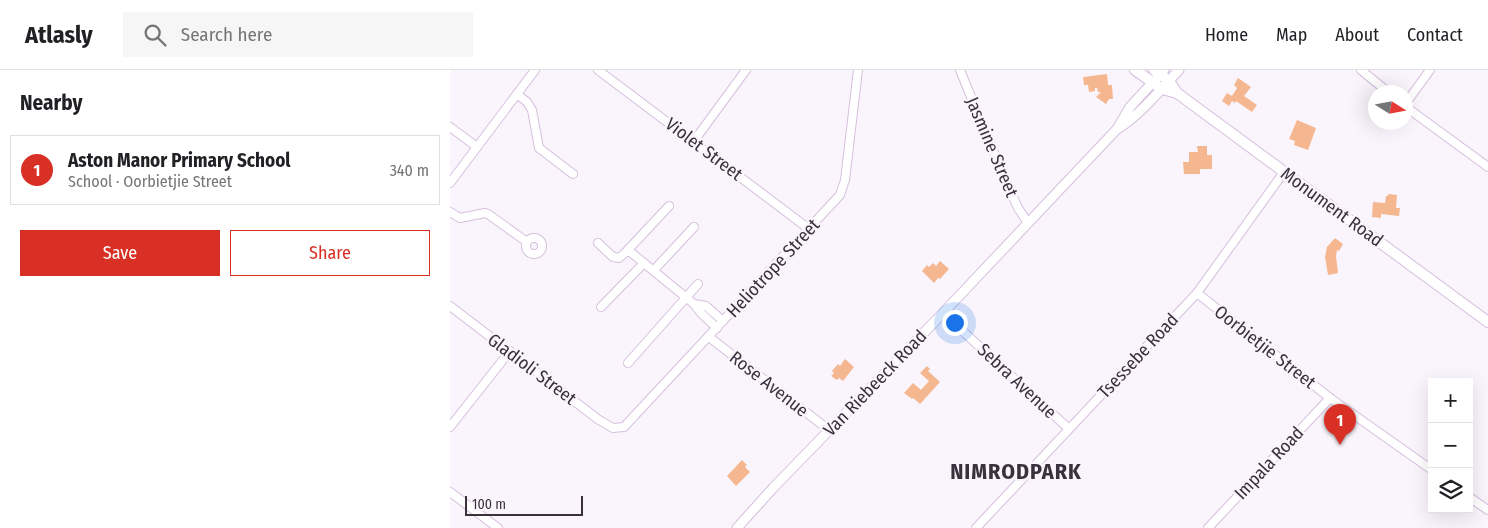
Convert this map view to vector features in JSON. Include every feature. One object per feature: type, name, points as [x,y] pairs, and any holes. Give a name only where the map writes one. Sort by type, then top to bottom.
[{"type":"main road","name":"Monument Road","points":[[1135,70],[1162,90],[1177,93]]},
{"type":"main road","name":"Monument Road","points":[[1159,71],[1177,93],[1488,322]]},
{"type":"street","points":[[450,183],[535,70]]},
{"type":"street","name":"Violet Street","points":[[598,70],[809,229]]},
{"type":"street","points":[[694,141],[746,70]]},
{"type":"street","name":"Heliotrope Street","points":[[616,429],[627,424],[836,200],[843,188],[858,70]]},
{"type":"street","name":"Jasmine Street","points":[[960,70],[1004,177],[1018,208],[1028,223]]},
{"type":"street","name":"Van Riebeeck Road","points":[[1116,129],[1130,121],[1162,90],[1179,70]]},
{"type":"street","points":[[1360,70],[1379,85]]},
{"type":"street","points":[[1413,93],[1430,70]]},
{"type":"street","name":"Van Riebeeck Road","points":[[737,528],[1116,129],[1130,107],[1152,83],[1159,71]]},
{"type":"street","points":[[516,94],[527,102],[532,110],[539,148],[573,174]]},
{"type":"street","points":[[1413,112],[1488,166]]},
{"type":"street","points":[[450,127],[477,147]]},
{"type":"street","name":"Tsessebe Road","points":[[976,528],[1197,293],[1284,172]]},
{"type":"street","points":[[598,244],[611,256],[616,258],[622,256],[668,206]]},
{"type":"street","points":[[450,212],[460,218],[484,213],[488,214],[527,242]]},
{"type":"street","points":[[654,270],[694,227]]},
{"type":"street","points":[[628,250],[694,304],[701,314],[717,328]]},
{"type":"street","points":[[601,307],[644,263]]},
{"type":"street","points":[[628,363],[698,284]]},
{"type":"street","name":"Oorbietjie Street","points":[[1197,293],[1330,398],[1429,468]]},
{"type":"street","points":[[694,304],[706,306],[723,321]]},
{"type":"street","name":"Gladioli Street","points":[[450,306],[599,420],[616,429]]},
{"type":"street","name":"Sebra Avenue","points":[[942,313],[1068,429]]},
{"type":"street","name":"Rose Avenue","points":[[709,337],[829,430]]},
{"type":"street","points":[[450,427],[510,351]]},
{"type":"street","name":"Impala Road","points":[[1208,528],[1330,398]]},
{"type":"street","points":[[450,492],[498,528]]},
{"type":"street","points":[[1473,500],[1488,510]]},
{"type":"building","points":[[1107,74],[1108,85],[1112,85],[1113,99],[1109,99],[1106,104],[1096,97],[1101,92],[1098,92],[1097,88],[1095,88],[1095,91],[1089,92],[1088,85],[1084,85],[1083,77]]},
{"type":"building","points":[[1238,78],[1251,87],[1244,96],[1257,105],[1252,112],[1236,101],[1235,103],[1232,101],[1229,106],[1222,101],[1227,93],[1232,96],[1237,88],[1234,85]]},
{"type":"building","points":[[1297,120],[1316,128],[1308,150],[1294,145],[1295,141],[1289,139]]},
{"type":"building","points":[[1197,146],[1207,146],[1207,155],[1212,155],[1212,169],[1200,169],[1200,174],[1184,174],[1183,162],[1189,162],[1189,152],[1198,152]]},
{"type":"building","points":[[1388,194],[1397,195],[1396,208],[1400,208],[1399,216],[1381,214],[1381,218],[1372,217],[1373,202],[1385,203]]},
{"type":"building","points":[[1335,238],[1343,244],[1339,251],[1337,250],[1338,273],[1328,275],[1325,257],[1327,247]]},
{"type":"building","points":[[940,261],[949,269],[934,283],[922,271],[927,265],[929,267],[933,263],[936,266]]},
{"type":"building","points":[[845,359],[854,367],[843,381],[839,378],[837,380],[831,376],[834,373],[832,371],[838,364],[840,366]]},
{"type":"building","points":[[927,366],[930,369],[928,371],[940,382],[920,404],[904,393],[913,383],[921,390],[929,381],[920,373]]},
{"type":"building","points":[[742,460],[750,472],[736,486],[727,476]]},
{"type":"place","name":"Aston Manor Primary School","points":[[1340,445]]},
{"type":"district","name":"NIMRODPARK","points":[[1016,471]]}]
